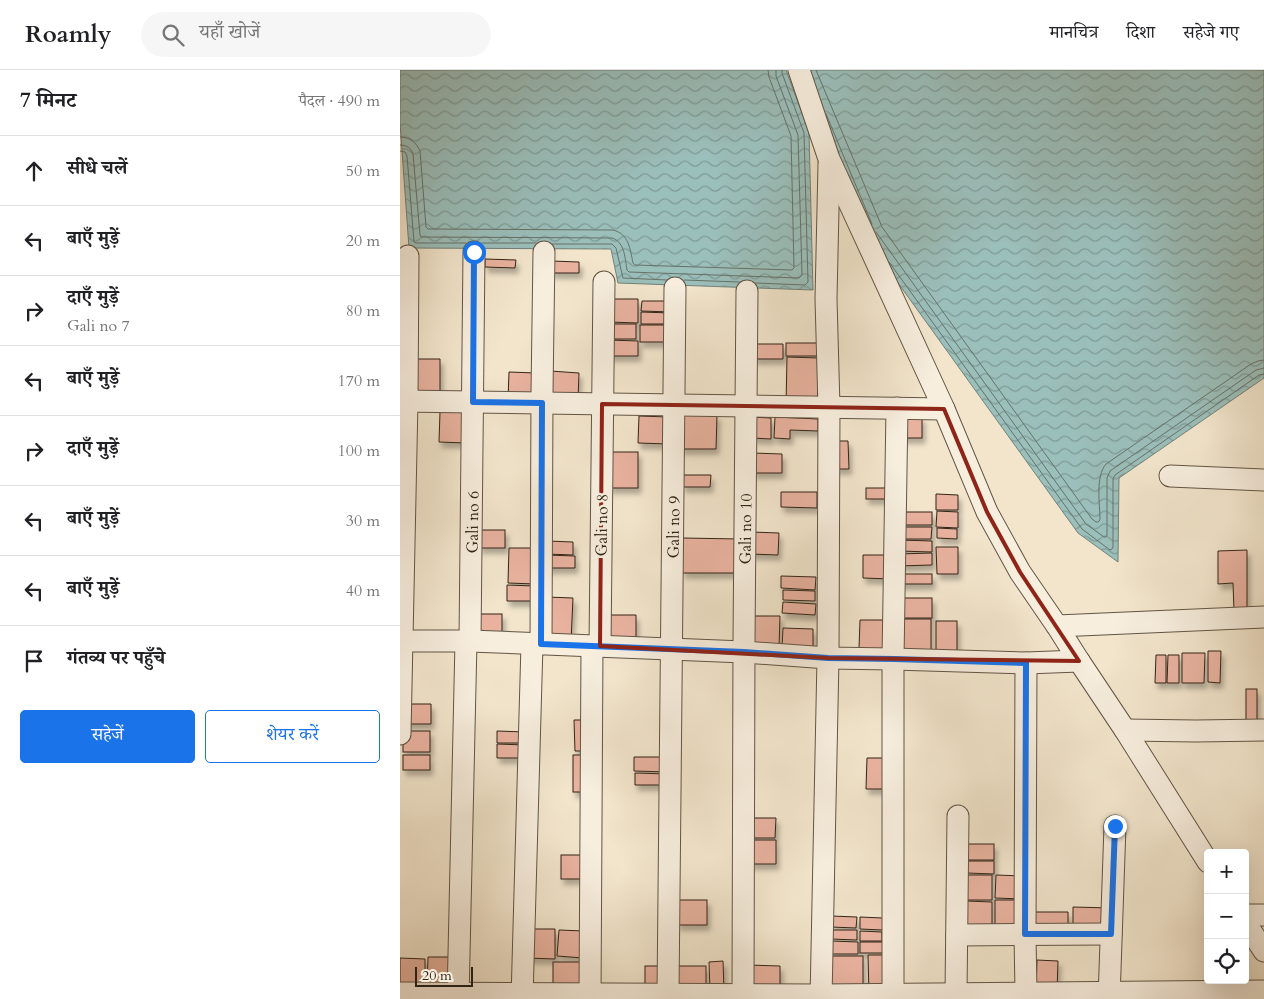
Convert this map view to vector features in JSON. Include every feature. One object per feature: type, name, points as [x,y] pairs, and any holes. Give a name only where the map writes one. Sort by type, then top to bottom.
[{"type":"street","points":[[799,70],[829,159],[944,409],[987,512],[1020,572],[1125,730],[1204,856]]},
{"type":"street","points":[[821,997],[828,658],[826,299],[829,159]]},
{"type":"street","name":"Gali no 6","points":[[458,996],[468,641],[474,252]]},
{"type":"street","points":[[522,996],[536,644],[544,252]]},
{"type":"street","points":[[400,734],[403,401],[408,256]]},
{"type":"street","name":"Gali no 8","points":[[590,996],[604,282]]},
{"type":"street","name":"Gali no 9","points":[[655,996],[672,649],[676,288]]},
{"type":"street","name":"Gali no 10","points":[[747,291],[744,652],[752,996]]},
{"type":"street","points":[[403,401],[944,409]]},
{"type":"street","points":[[893,997],[897,408]]},
{"type":"street","points":[[1170,476],[1264,480]]},
{"type":"street","points":[[1057,626],[1264,617]]},
{"type":"street","points":[[401,641],[468,641],[672,649],[828,658],[1026,663],[1079,661]]},
{"type":"street","points":[[1026,663],[1026,993]]},
{"type":"street","points":[[1125,730],[1264,730]]},
{"type":"street","points":[[953,995],[957,935],[958,816]]},
{"type":"street","points":[[1109,996],[1115,826]]},
{"type":"street","points":[[1249,915],[1264,915]]},
{"type":"street","points":[[1249,928],[1264,952]]},
{"type":"street","points":[[957,935],[1111,934]]},
{"type":"street","points":[[407,995],[893,997],[996,996],[1026,993],[1050,996],[1109,996],[1232,995],[1264,991]]},
{"type":"highlighted area","points":[[602,404],[944,409],[987,512],[1020,572],[1079,661],[828,658],[600,646]]},
{"type":"water","points":[[400,70],[786,70],[809,132],[813,290],[618,283],[611,249],[409,248],[400,123]]},
{"type":"water","points":[[796,70],[1264,70],[1264,378],[1119,478],[1118,562],[1078,533],[865,237]]},
{"type":"building","points":[[485,259],[516,260],[515,268],[485,267]]},
{"type":"building","points":[[551,261],[579,262],[579,273],[551,273]]},
{"type":"building","points":[[609,299],[638,299],[638,323],[609,322]]},
{"type":"building","points":[[642,301],[671,301],[671,312],[641,311]]},
{"type":"building","points":[[641,312],[671,313],[671,324],[641,324]]},
{"type":"building","points":[[609,324],[636,324],[636,339],[609,339]]},
{"type":"building","points":[[640,325],[672,325],[672,342],[640,342]]},
{"type":"building","points":[[608,340],[638,341],[638,356],[608,356]]},
{"type":"building","points":[[786,343],[820,343],[820,356],[786,356]]},
{"type":"building","points":[[754,344],[783,344],[783,359],[753,359]]},
{"type":"building","points":[[787,357],[819,358],[817,406],[786,406]]},
{"type":"building","points":[[412,359],[440,359],[440,399],[411,399]]},
{"type":"building","points":[[550,371],[579,373],[578,400],[549,399]]},
{"type":"building","points":[[509,372],[536,373],[535,401],[508,400]]},
{"type":"building","points":[[440,412],[467,412],[466,443],[439,442]]},
{"type":"building","points":[[681,414],[717,415],[716,449],[680,449]]},
{"type":"building","points":[[639,416],[669,417],[669,444],[638,443]]},
{"type":"building","points":[[752,417],[771,418],[771,439],[752,438]]},
{"type":"building","points":[[775,417],[818,419],[818,431],[790,430],[790,439],[774,438]]},
{"type":"building","points":[[899,417],[922,417],[922,438],[899,438]]},
{"type":"building","points":[[834,441],[848,441],[849,469],[834,469]]},
{"type":"building","points":[[609,452],[638,452],[638,488],[609,488]]},
{"type":"building","points":[[752,453],[782,454],[782,473],[752,473]]},
{"type":"building","points":[[683,475],[711,475],[710,487],[682,487]]},
{"type":"building","points":[[866,488],[892,488],[892,499],[866,499]]},
{"type":"building","points":[[781,492],[817,492],[817,508],[781,507]]},
{"type":"building","points":[[936,494],[958,495],[958,510],[936,510]]},
{"type":"building","points":[[937,511],[958,512],[958,528],[936,527]]},
{"type":"building","points":[[898,512],[932,512],[932,525],[898,525]]},
{"type":"building","points":[[898,527],[932,527],[931,539],[898,539]]},
{"type":"building","points":[[937,528],[957,529],[957,539],[937,538]]},
{"type":"building","points":[[479,530],[505,530],[505,548],[479,548]]},
{"type":"building","points":[[751,532],[779,533],[778,555],[750,554]]},
{"type":"building","points":[[683,538],[740,539],[740,573],[682,573]]},
{"type":"building","points":[[899,540],[932,541],[932,552],[898,551]]},
{"type":"building","points":[[547,541],[573,542],[573,555],[547,554]]},
{"type":"building","points":[[936,547],[958,547],[958,574],[937,574]]},
{"type":"building","points":[[509,548],[536,548],[535,584],[508,583]]},
{"type":"building","points":[[1247,550],[1247,610],[1234,610],[1233,583],[1218,584],[1218,551]]},
{"type":"building","points":[[932,553],[932,565],[898,566],[898,554]]},
{"type":"building","points":[[546,555],[575,556],[575,568],[546,568]]},
{"type":"building","points":[[863,555],[893,555],[892,579],[863,578]]},
{"type":"building","points":[[900,574],[932,574],[932,584],[900,584]]},
{"type":"building","points":[[781,576],[816,577],[815,590],[781,588]]},
{"type":"building","points":[[507,585],[534,586],[534,601],[507,601]]},
{"type":"building","points":[[783,590],[815,591],[815,601],[783,600]]},
{"type":"building","points":[[546,597],[573,598],[571,641],[544,640]]},
{"type":"building","points":[[896,598],[932,598],[932,618],[896,618]]},
{"type":"building","points":[[783,602],[816,604],[815,615],[782,613]]},
{"type":"building","points":[[480,614],[502,614],[502,641],[480,641]]},
{"type":"building","points":[[607,615],[636,615],[636,643],[607,642]]},
{"type":"building","points":[[750,616],[780,616],[779,648],[749,647]]},
{"type":"building","points":[[899,619],[931,619],[931,652],[899,652]]},
{"type":"building","points":[[860,620],[889,620],[889,649],[859,649]]},
{"type":"building","points":[[936,621],[957,621],[957,651],[936,651]]},
{"type":"building","points":[[783,628],[813,629],[813,648],[782,647]]},
{"type":"building","points":[[1208,651],[1221,651],[1220,683],[1208,682]]},
{"type":"building","points":[[1182,653],[1205,653],[1204,683],[1182,683]]},
{"type":"building","points":[[1156,655],[1166,655],[1166,683],[1155,683]]},
{"type":"building","points":[[1168,655],[1179,655],[1179,683],[1167,683]]},
{"type":"building","points":[[1246,689],[1257,689],[1257,721],[1246,721]]},
{"type":"building","points":[[403,704],[431,704],[431,724],[404,724]]},
{"type":"building","points":[[574,720],[589,720],[589,751],[575,751]]},
{"type":"building","points":[[403,731],[430,731],[430,752],[403,752]]},
{"type":"building","points":[[497,731],[525,732],[525,743],[497,743]]},
{"type":"building","points":[[497,744],[525,745],[525,758],[497,758]]},
{"type":"building","points":[[403,755],[430,755],[430,770],[403,770]]},
{"type":"building","points":[[573,755],[587,755],[587,792],[573,792]]},
{"type":"building","points":[[634,757],[668,757],[668,772],[634,771]]},
{"type":"building","points":[[867,758],[886,758],[885,789],[866,789]]},
{"type":"building","points":[[635,773],[667,774],[667,785],[635,785]]},
{"type":"building","points":[[749,818],[776,818],[775,838],[749,838]]},
{"type":"building","points":[[750,840],[776,840],[776,864],[749,864]]},
{"type":"building","points":[[966,844],[994,844],[994,860],[966,860]]},
{"type":"building","points":[[561,855],[588,855],[588,879],[561,879]]},
{"type":"building","points":[[967,861],[994,861],[994,874],[967,873]]},
{"type":"building","points":[[967,875],[992,875],[992,900],[967,900]]},
{"type":"building","points":[[996,875],[1023,876],[1023,899],[995,898]]},
{"type":"building","points":[[677,900],[707,900],[707,925],[677,925]]},
{"type":"building","points":[[995,900],[1024,900],[1024,930],[995,929]]},
{"type":"building","points":[[966,901],[992,902],[992,930],[965,929]]},
{"type":"building","points":[[1073,907],[1111,908],[1111,930],[1073,929]]},
{"type":"building","points":[[1031,912],[1068,912],[1068,930],[1031,929]]},
{"type":"building","points":[[831,916],[857,917],[856,928],[831,927]]},
{"type":"building","points":[[860,917],[883,918],[883,930],[860,929]]},
{"type":"building","points":[[528,929],[555,929],[555,959],[527,958]]},
{"type":"building","points":[[559,930],[584,931],[583,958],[557,956]]},
{"type":"building","points":[[831,930],[857,930],[857,940],[831,939]]},
{"type":"building","points":[[860,931],[882,932],[882,941],[860,941]]},
{"type":"building","points":[[831,941],[858,942],[858,954],[831,954]]},
{"type":"building","points":[[860,942],[883,942],[883,953],[860,953]]},
{"type":"building","points":[[868,955],[886,955],[887,992],[869,993]]},
{"type":"building","points":[[830,956],[863,956],[863,993],[830,993]]},
{"type":"building","points":[[428,957],[457,957],[456,992],[427,991]]},
{"type":"building","points":[[400,958],[425,959],[425,992],[400,992]]},
{"type":"building","points":[[1037,960],[1058,961],[1057,992],[1036,991]]},
{"type":"building","points":[[723,961],[724,991],[710,991],[709,962]]},
{"type":"building","points":[[553,962],[582,962],[582,993],[553,993]]},
{"type":"building","points":[[747,965],[780,966],[780,993],[747,992]]},
{"type":"building","points":[[645,966],[663,966],[663,992],[645,992]]},
{"type":"building","points":[[676,966],[706,966],[706,993],[676,993]]},
{"type":"route","points":[[474,252],[473,402],[542,403],[541,644],[744,652],[828,658],[1026,663],[1025,934],[1111,934],[1115,826]]}]
